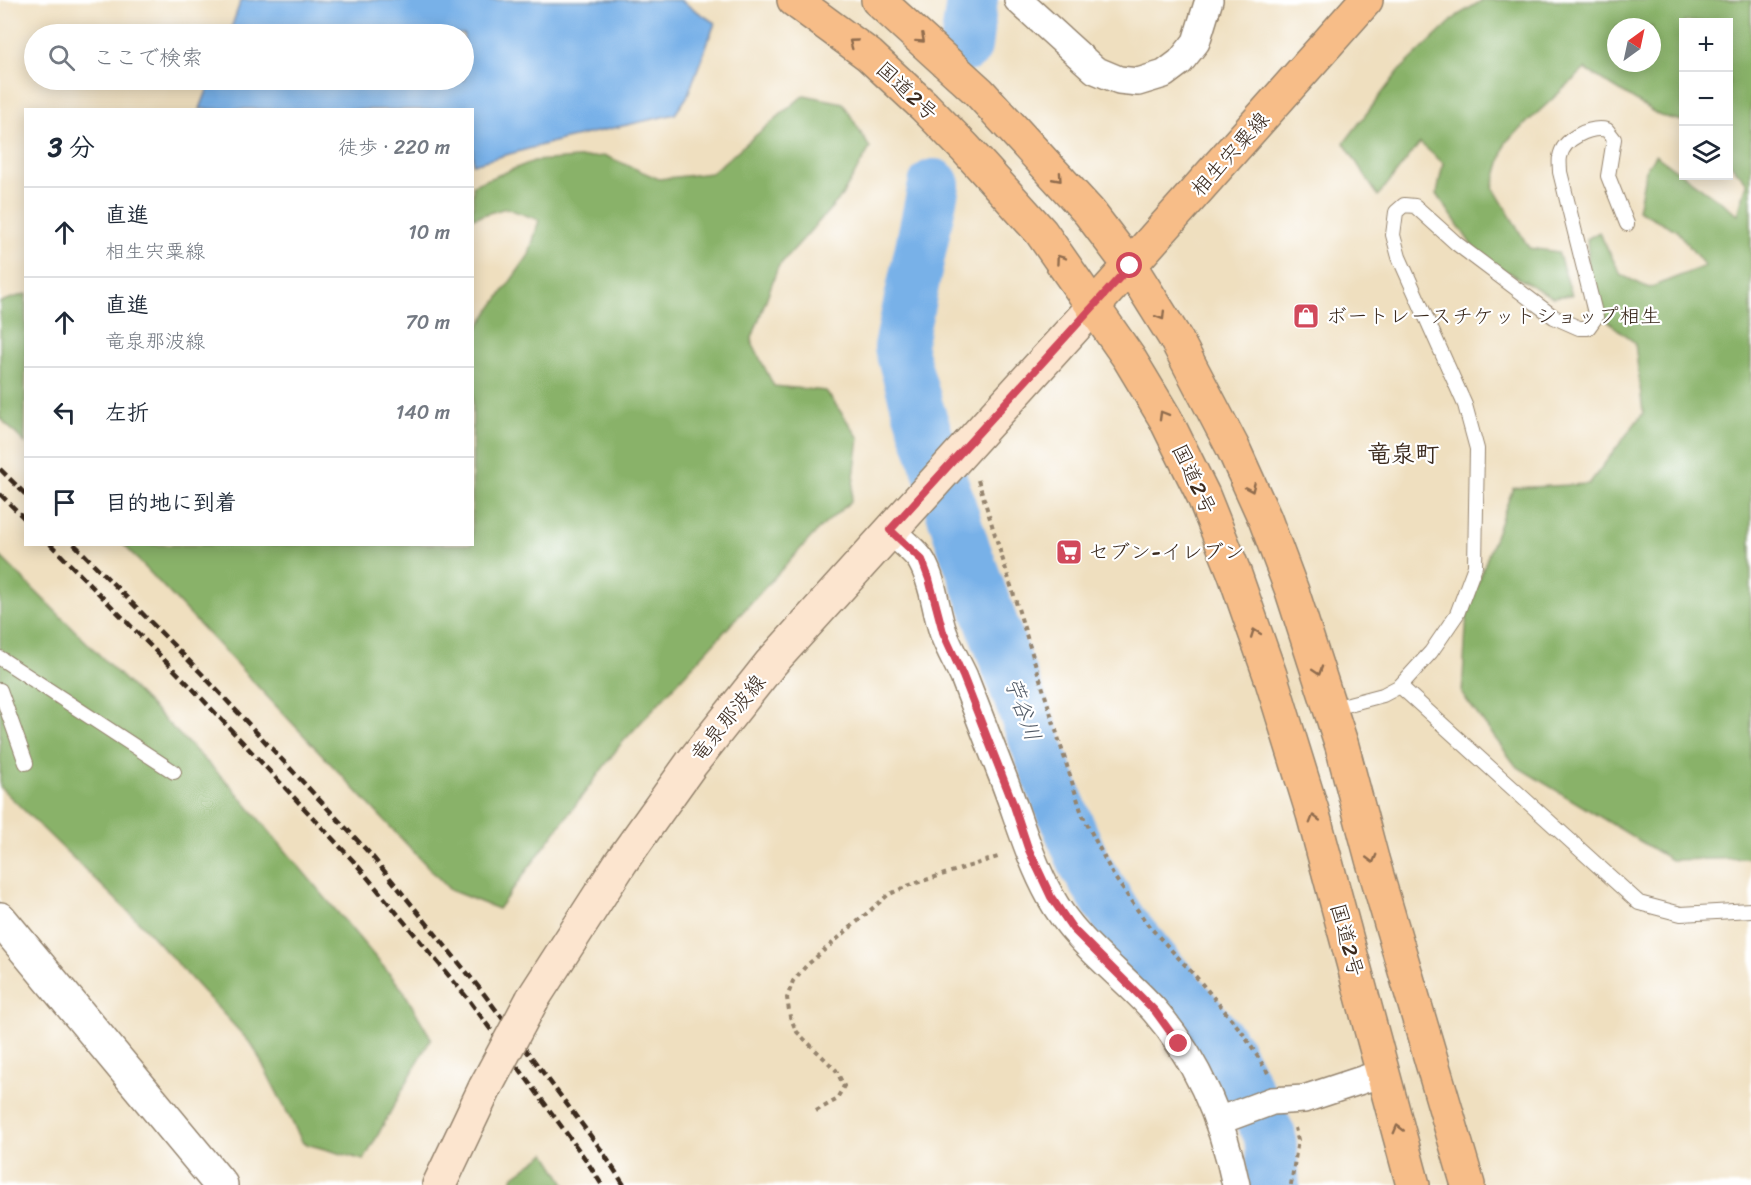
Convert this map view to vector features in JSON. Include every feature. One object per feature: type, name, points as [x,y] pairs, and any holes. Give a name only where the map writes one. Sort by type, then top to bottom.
[{"type":"main road","name":"国道2号","points":[[794,0],[869,55],[924,106],[1041,232],[1129,358],[1165,418],[1203,495],[1234,572],[1270,675],[1313,814],[1413,1185]]},
{"type":"main road","points":[[878,0],[979,92],[1089,212],[1130,266],[1177,341],[1233,448],[1265,519],[1288,581],[1342,746],[1391,924],[1468,1185]]},
{"type":"main road","name":"相生宍粟線","points":[[1093,307],[1366,0]]},
{"type":"main road","name":"竜泉那波線","points":[[439,1185],[485,1088],[532,1000],[621,862],[691,764],[771,663],[1093,307]]},
{"type":"street","points":[[1018,0],[1095,70],[1119,80],[1138,82],[1164,74],[1180,62],[1196,42],[1209,0]]},
{"type":"street","points":[[890,530],[922,560],[943,632],[1010,795],[1028,848],[1051,897],[1073,929],[1155,1011],[1179,1044],[1224,1118],[1236,1185]]},
{"type":"street","points":[[0,918],[221,1185]]},
{"type":"street","points":[[1224,1118],[1278,1100],[1304,1100],[1383,1073]]},
{"type":"lane","points":[[1330,709],[1383,695],[1400,686],[1431,652],[1457,614],[1475,566],[1477,448],[1465,405],[1399,257],[1394,235],[1396,212],[1404,205],[1415,206],[1457,244],[1554,317],[1579,328],[1588,328],[1596,317],[1560,172],[1560,157],[1564,147],[1575,137],[1599,128],[1607,130],[1614,139],[1608,176],[1627,224]]},
{"type":"lane","points":[[0,658],[174,772]]},
{"type":"lane","points":[[1400,686],[1640,903],[1680,914],[1751,910]]},
{"type":"lane","points":[[0,690],[26,764]]},
{"type":"path","points":[[963,450],[1082,813],[1113,875],[1148,925],[1198,979],[1242,1032],[1278,1100],[1293,1119],[1298,1140],[1291,1185]]},
{"type":"path","points":[[816,1111],[836,1100],[843,1086],[836,1070],[797,1032],[790,1017],[787,999],[793,981],[806,966],[888,895],[907,886],[1028,848]]},
{"type":"green space","points":[[1483,0],[1751,0],[1751,858],[1671,860],[1516,766],[1462,694],[1467,612],[1513,488],[1589,484],[1643,413],[1635,343],[1591,308],[1587,239],[1599,232],[1621,275],[1649,288],[1705,266],[1676,230],[1638,210],[1646,169],[1655,155],[1679,172],[1679,180],[1690,180],[1738,214],[1747,183],[1733,167],[1733,18],[1679,18],[1679,120],[1660,116],[1585,69],[1506,142],[1493,187],[1529,248],[1558,252],[1572,295],[1552,297],[1479,256],[1437,194],[1443,163],[1420,143],[1378,196],[1344,143],[1399,71],[1458,15]]},
{"type":"green space","points":[[804,95],[843,103],[870,148],[841,197],[778,267],[751,341],[774,386],[826,391],[859,438],[851,501],[817,531],[620,745],[498,909],[450,890],[125,546],[474,546],[474,333],[529,255],[539,220],[506,208],[474,218],[474,185],[534,161],[606,156],[659,179],[711,173]]},
{"type":"green space","points":[[24,295],[24,442],[0,418],[0,302]]},
{"type":"green space","points":[[0,556],[231,786],[403,990],[431,1038],[364,1160],[303,1143],[253,1046],[140,923],[0,787]]},
{"type":"green space","points":[[546,1153],[566,1185],[510,1185],[514,1176]]},
{"type":"water","points":[[241,0],[680,0],[715,23],[687,97],[675,114],[561,140],[474,164],[474,108],[200,108],[207,90],[474,90],[474,24],[233,24]]},
{"type":"waterway","name":"苧谷川","points":[[966,46],[972,0]]},
{"type":"waterway","name":"苧谷川","points":[[934,185],[900,347],[963,545],[1054,792],[1086,867],[1122,924],[1226,1049],[1270,1136],[1274,1185]]},
{"type":"railway","points":[[0,469],[24,493]]},
{"type":"railway","points":[[0,494],[24,518]]},
{"type":"railway","points":[[52,546],[192,688],[357,865],[469,1000],[602,1185]]},
{"type":"railway","points":[[76,546],[200,672],[372,856],[481,990],[602,1151],[624,1185]]},
{"type":"place","name":"ボートレースチケットショップ相生","points":[[1306,316]]},
{"type":"place","name":"セブン-イレブン","points":[[1069,552]]},
{"type":"district","name":"竜泉町","points":[[1403,454]]},
{"type":"route","points":[[1130,266],[890,530],[922,560],[943,632],[963,676],[1028,848],[1051,897],[1073,929],[1155,1011],[1179,1044]]}]
